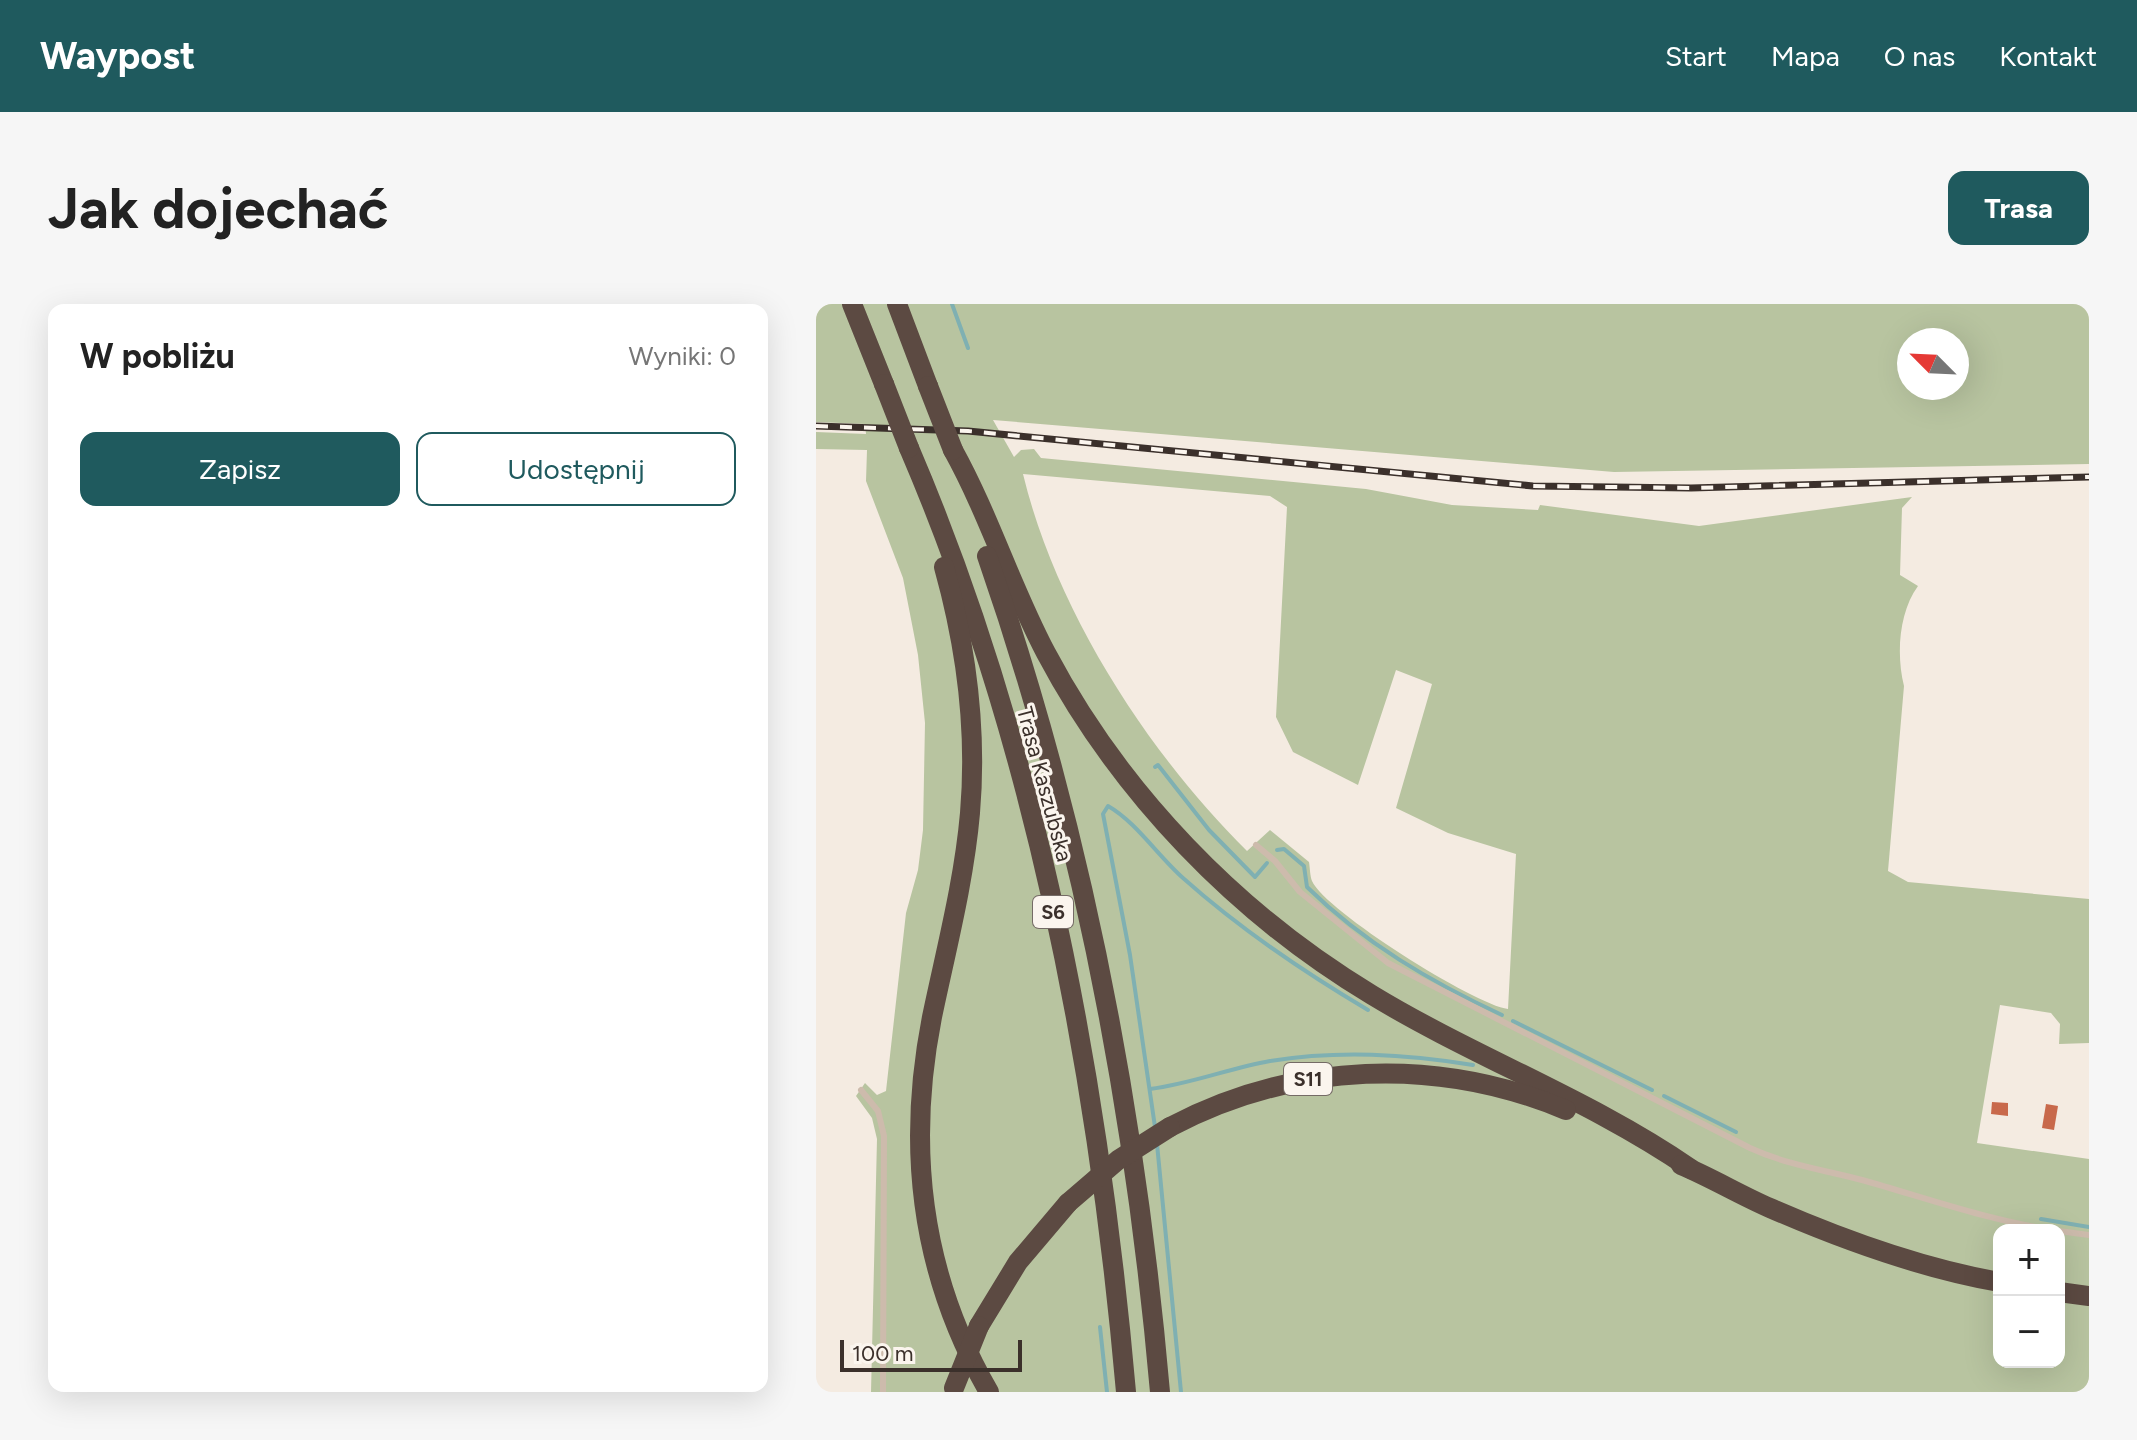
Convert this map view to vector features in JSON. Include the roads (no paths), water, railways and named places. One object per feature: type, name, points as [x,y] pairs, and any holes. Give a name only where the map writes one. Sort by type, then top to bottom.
[{"type":"highway","name":"Trasa Kaszubska","points":[[852,304],[965,590],[1007,728],[1042,862],[1094,1126],[1113,1258],[1126,1392]]},
{"type":"highway","name":"Trasa Kaszubska","points":[[897,304],[953,450],[1053,767],[1094,937],[1140,1200],[1160,1392]]},
{"type":"highway","points":[[909,448],[948,580],[962,645],[972,734],[970,815],[925,1060],[918,1160],[935,1270],[957,1332],[989,1392]]},
{"type":"highway","points":[[953,450],[976,491],[1023,609],[1075,704],[1139,792],[1212,872],[1291,940],[1350,982],[1415,1020],[1648,1139],[1691,1169]]},
{"type":"highway","name":"S11","points":[[953,1390],[979,1326],[1018,1262],[1068,1203],[1118,1160],[1170,1127],[1230,1100],[1291,1083],[1349,1074],[1433,1075],[1474,1081],[1549,1103],[1768,1208],[1857,1243],[1925,1265],[1993,1281]]},
{"type":"highway","points":[[2065,1293],[2089,1296]]},
{"type":"lane","points":[[1256,845],[1275,861],[1300,892],[1388,963],[1750,1148],[1805,1169],[1862,1180],[1931,1203],[2026,1224]]},
{"type":"lane","points":[[861,1090],[878,1111],[884,1136],[883,1392]]},
{"type":"lane","points":[[2065,1232],[2089,1235]]},
{"type":"waterway","points":[[952,304],[968,348]]},
{"type":"waterway","points":[[1155,767],[1158,765],[1209,830],[1255,877],[1267,863]]},
{"type":"waterway","points":[[1155,1127],[1130,955],[1103,814],[1108,806],[1128,821],[1174,869],[1226,914],[1295,964],[1368,1010]]},
{"type":"waterway","points":[[1277,850],[1284,849],[1304,866],[1307,887],[1375,943],[1424,975],[1502,1015]]},
{"type":"waterway","points":[[1513,1021],[1652,1090]]},
{"type":"waterway","points":[[1150,1089],[1270,1061],[1321,1055],[1397,1056],[1473,1065]]},
{"type":"waterway","points":[[1664,1096],[1736,1132]]},
{"type":"waterway","points":[[1157,1144],[1181,1392]]},
{"type":"waterway","points":[[2041,1219],[2089,1227]]},
{"type":"waterway","points":[[1100,1327],[1107,1392]]},
{"type":"railway","points":[[816,426],[968,431],[1533,486],[1691,488],[2089,477]]}]
